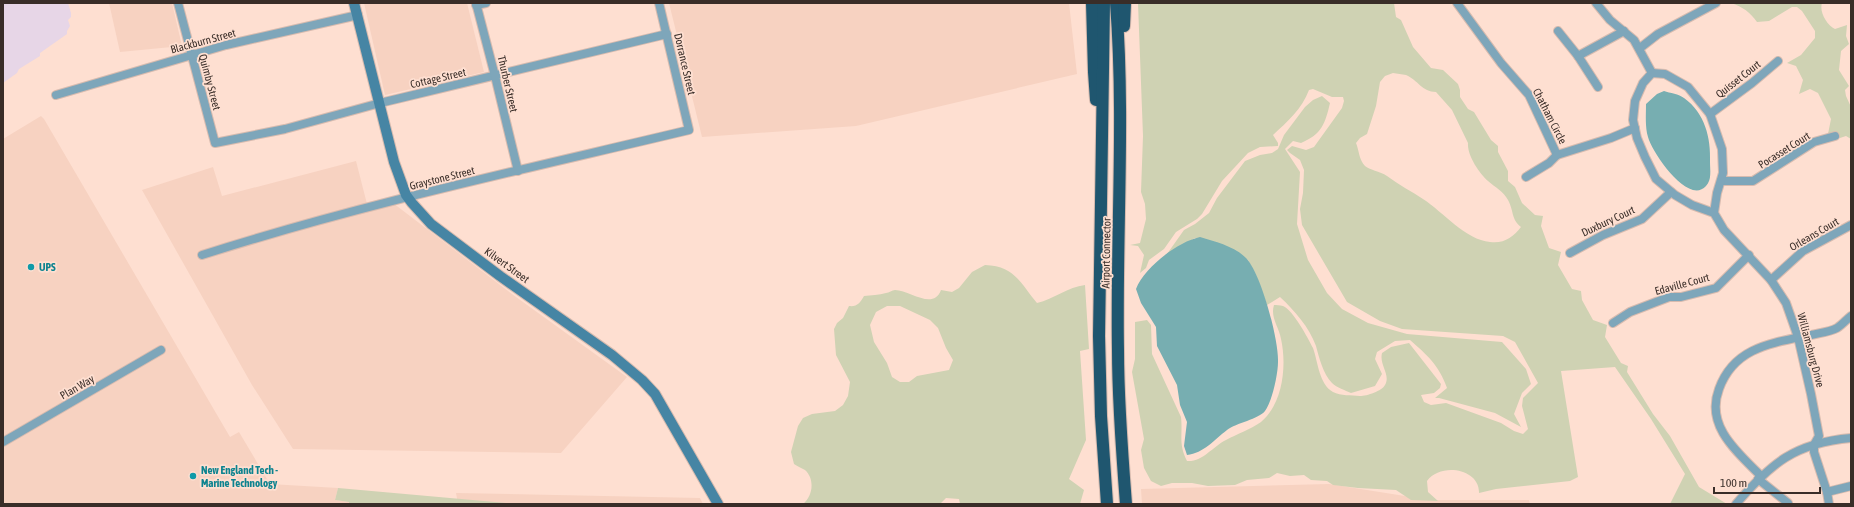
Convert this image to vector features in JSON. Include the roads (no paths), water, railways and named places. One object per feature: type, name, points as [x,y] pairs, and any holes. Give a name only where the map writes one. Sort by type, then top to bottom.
[{"type":"highway","points":[[1092,3],[1094,72],[1102,149]]},
{"type":"highway","name":"Airport Connector","points":[[1104,3],[1099,370],[1108,504]]},
{"type":"highway","name":"Airport Connector","points":[[1116,3],[1120,93],[1118,349],[1126,504]]},
{"type":"highway","points":[[1120,93],[1125,3]]},
{"type":"street","name":"Quimby Street","points":[[178,3],[215,143]]},
{"type":"street","name":"Kilvert Street","points":[[354,3],[394,162],[408,197],[431,224],[500,276],[612,356],[646,384],[655,394],[718,504]]},
{"type":"street","points":[[476,4],[486,3]]},
{"type":"street","name":"Dorrance Street","points":[[659,3],[689,130]]},
{"type":"street","name":"Chatham Circle","points":[[1457,3],[1501,63],[1529,95],[1557,155],[1611,138],[1635,128]]},
{"type":"street","points":[[1596,3],[1610,20],[1624,31],[1640,48],[1652,73]]},
{"type":"street","points":[[1640,48],[1658,34],[1716,3]]},
{"type":"street","name":"Thurber Street","points":[[476,4],[518,171]]},
{"type":"street","name":"Blackburn Street","points":[[56,95],[191,55],[358,15]]},
{"type":"street","points":[[1558,31],[1578,56],[1598,87]]},
{"type":"street","points":[[1578,56],[1624,31]]},
{"type":"street","name":"Cottage Street","points":[[215,143],[285,129],[380,103],[667,34]]},
{"type":"street","name":"Quisset Court","points":[[1710,114],[1752,83],[1778,61]]},
{"type":"street","points":[[1652,73],[1665,74],[1688,88],[1710,114],[1722,149],[1723,173],[1714,213],[1692,205],[1671,192],[1656,179],[1644,157],[1633,120],[1635,101],[1644,80],[1652,73]]},
{"type":"street","name":"Graystone Street","points":[[202,255],[269,234],[408,197],[689,130]]},
{"type":"street","name":"Pocasset Court","points":[[1721,181],[1753,181],[1814,142],[1835,136]]},
{"type":"street","points":[[1526,177],[1549,163],[1557,155]]},
{"type":"street","name":"Duxbury Court","points":[[1570,252],[1603,235],[1642,219],[1671,192]]},
{"type":"street","name":"Williamsburg Drive","points":[[1714,213],[1724,230],[1749,255],[1770,280],[1786,303],[1798,338],[1816,413],[1819,436],[1814,445]]},
{"type":"street","name":"Orleans Court","points":[[1770,280],[1803,251],[1851,225]]},
{"type":"street","name":"Edaville Court","points":[[1613,323],[1630,312],[1669,297],[1681,297],[1716,288],[1749,255]]},
{"type":"street","points":[[1788,502],[1759,477],[1734,450],[1721,432],[1715,414],[1716,396],[1724,375],[1740,358],[1758,348],[1838,328],[1851,316]]},
{"type":"street","name":"Plan Way","points":[[3,442],[161,350]]},
{"type":"street","points":[[1736,504],[1759,477],[1786,456],[1814,445],[1851,438]]},
{"type":"street","points":[[1814,445],[1814,452],[1827,492],[1829,504]]},
{"type":"street","points":[[1827,492],[1851,486]]},
{"type":"water","points":[[1664,91],[1680,96],[1691,104],[1702,119],[1708,135],[1710,175],[1708,184],[1699,190],[1690,189],[1672,175],[1656,154],[1648,137],[1646,125],[1646,104],[1657,94]]},
{"type":"water","points":[[1200,237],[1236,250],[1246,258],[1252,266],[1268,307],[1276,339],[1278,367],[1276,380],[1268,407],[1262,414],[1227,430],[1199,452],[1187,455],[1184,446],[1187,422],[1180,405],[1177,385],[1157,346],[1156,327],[1141,303],[1136,289],[1146,273],[1162,257],[1181,244]]},
{"type":"place","name":"UPS","points":[[31,267]]},
{"type":"place","name":"New England Tech - Marine Technology","points":[[193,476]]}]
